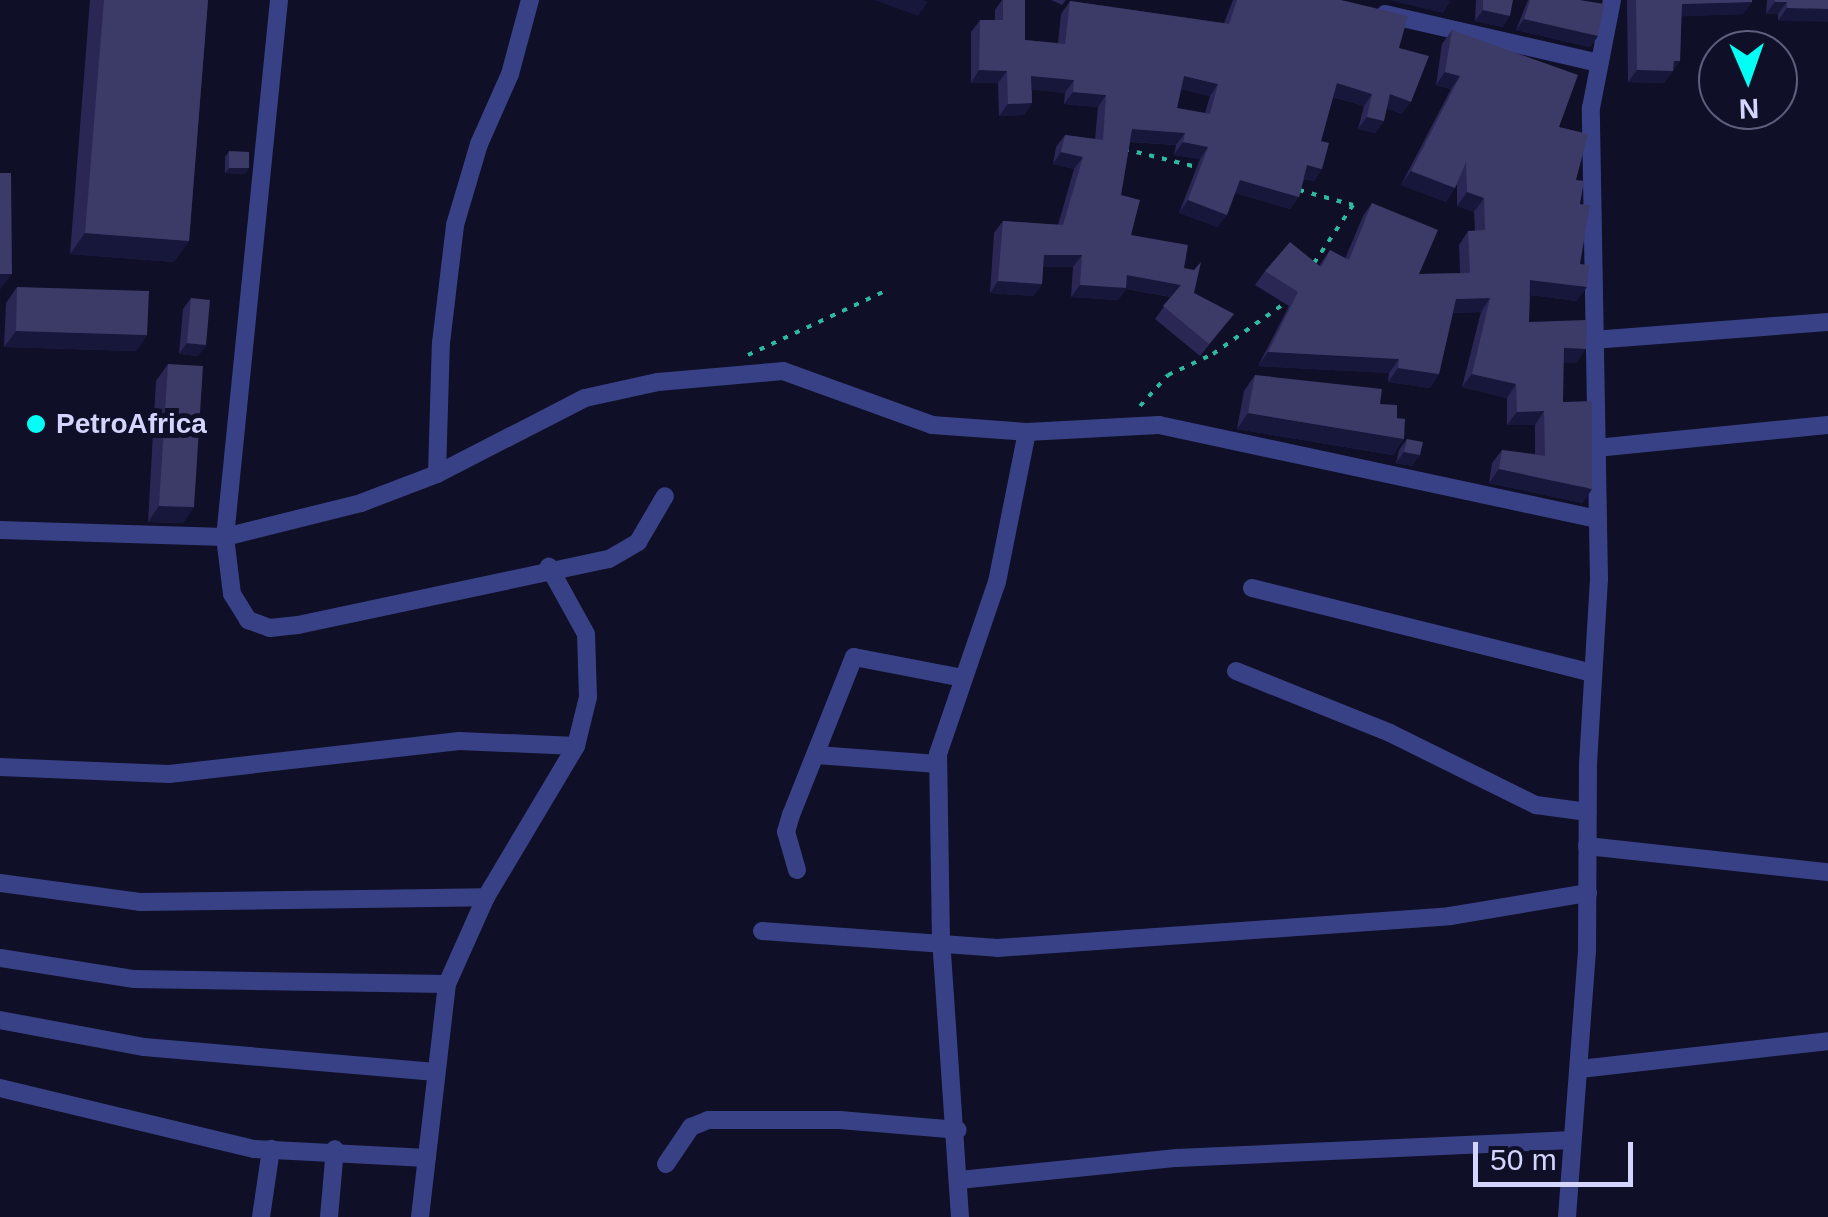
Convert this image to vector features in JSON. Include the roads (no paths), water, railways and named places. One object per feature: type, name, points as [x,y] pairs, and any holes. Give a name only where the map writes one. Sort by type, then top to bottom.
[{"type":"street","points":[[280,0],[225,537],[232,594],[248,620],[270,628],[461,594],[548,567],[609,558],[638,542],[665,496]]},
{"type":"street","points":[[437,474],[441,343],[455,225],[479,144],[510,74],[530,0]]},
{"type":"street","points":[[1567,1217],[1580,1069],[1588,893],[1598,520],[1589,177],[1599,64],[1612,0]]},
{"type":"street","points":[[1368,10],[1599,64]]},
{"type":"street","points":[[1593,340],[1689,328],[1828,322]]},
{"type":"street","points":[[0,530],[225,537],[361,503],[437,474],[585,398],[733,374],[783,371],[932,424],[1027,432],[1137,425],[1305,452],[1598,520]]},
{"type":"street","points":[[1596,448],[1828,425]]},
{"type":"street","points":[[960,1217],[958,1130],[942,942],[939,743],[997,582],[1027,432]]},
{"type":"street","points":[[420,1217],[447,984],[486,897],[576,746],[588,697],[586,634],[548,567]]},
{"type":"street","points":[[1252,588],[1593,673]]},
{"type":"street","points":[[797,870],[786,832],[854,657],[964,678]]},
{"type":"street","points":[[1236,671],[1390,733],[1536,805],[1588,812]]},
{"type":"street","points":[[0,767],[169,774],[459,740],[576,746]]},
{"type":"street","points":[[817,755],[938,764]]},
{"type":"street","points":[[1588,846],[1828,872]]},
{"type":"street","points":[[0,883],[140,902],[486,897]]},
{"type":"street","points":[[762,931],[997,948],[1450,916],[1588,893]]},
{"type":"street","points":[[0,958],[134,979],[447,984]]},
{"type":"street","points":[[0,1020],[144,1047],[434,1072]]},
{"type":"street","points":[[1580,1069],[1828,1041]]},
{"type":"street","points":[[0,1088],[271,1149],[335,1148],[427,1158]]},
{"type":"street","points":[[666,1164],[692,1127],[708,1120],[840,1120],[958,1130]]},
{"type":"street","points":[[959,1180],[1227,1155],[1572,1140]]},
{"type":"street","points":[[329,1217],[335,1148]]},
{"type":"street","points":[[262,1217],[271,1149]]},
{"type":"place","name":"PetroAfrica","points":[[36,424]]}]
